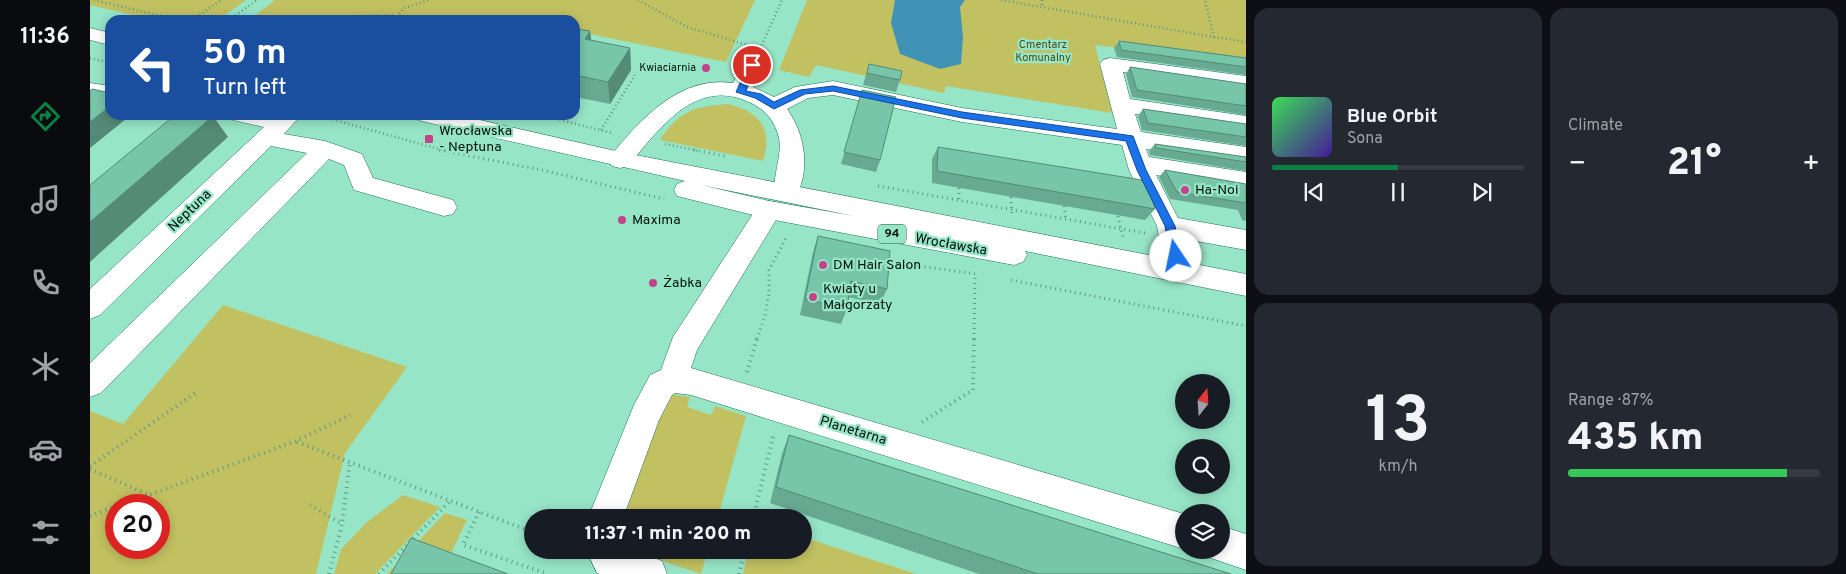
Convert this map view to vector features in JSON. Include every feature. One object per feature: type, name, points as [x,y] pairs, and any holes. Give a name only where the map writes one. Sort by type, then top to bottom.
[{"type":"main road","points":[[90,34],[105,38]]},
{"type":"main road","points":[[740,92],[756,56]]},
{"type":"main road","points":[[1179,272],[1171,234],[1139,164],[1110,64],[1246,83]]},
{"type":"main road","points":[[774,106],[803,92],[833,88],[962,115],[1246,155]]},
{"type":"main road","points":[[90,90],[105,92]]},
{"type":"main road","points":[[608,509],[645,415],[661,385],[673,379],[683,346],[778,201],[792,155],[791,137],[784,120],[774,106],[758,96],[727,90],[703,90],[683,98],[639,139],[620,160]]},
{"type":"main road","points":[[1121,105],[1246,123]]},
{"type":"main road","points":[[260,120],[280,125],[325,150],[354,160],[363,184],[444,207]]},
{"type":"main road","name":"Wrocławska","points":[[448,120],[620,160],[975,250],[1246,287]]},
{"type":"main road","name":"Neptuna","points":[[90,307],[280,125]]},
{"type":"main road","name":"Wrocławska","points":[[547,143],[624,175],[1179,272],[1246,287]]},
{"type":"main road","points":[[90,383],[325,150]]},
{"type":"main road","points":[[1139,164],[1246,181]]},
{"type":"main road","points":[[1171,234],[1246,240]]},
{"type":"main road","name":"Planetarna","points":[[673,379],[691,381],[1175,529]]},
{"type":"main road","points":[[1230,547],[1246,552]]},
{"type":"main road","points":[[616,559],[649,574]]},
{"type":"path","points":[[94,0],[157,15]]},
{"type":"path","points":[[200,15],[222,0]]},
{"type":"path","points":[[236,15],[257,0]]},
{"type":"path","points":[[396,15],[410,4],[417,1],[430,0]]},
{"type":"path","points":[[638,0],[687,27],[727,41],[756,56],[782,0]]},
{"type":"path","points":[[1001,0],[1246,42]]},
{"type":"path","points":[[1042,0],[1042,8]]},
{"type":"path","points":[[1205,0],[1214,37]]},
{"type":"path","points":[[90,58],[105,62]]},
{"type":"path","points":[[601,130],[635,75]]},
{"type":"path","points":[[560,120],[639,139],[733,158]]},
{"type":"path","points":[[871,185],[1154,234],[1171,234]]},
{"type":"path","points":[[959,188],[960,208]]},
{"type":"path","points":[[1011,197],[1012,218]]},
{"type":"path","points":[[1064,206],[1068,228]]},
{"type":"path","points":[[1118,216],[1123,238]]},
{"type":"path","points":[[746,398],[749,360],[765,316],[768,300],[769,270],[788,235]]},
{"type":"path","points":[[889,442],[973,390],[975,274]]},
{"type":"path","points":[[90,467],[197,392]]},
{"type":"path","points":[[755,509],[780,408]]},
{"type":"path","points":[[90,467],[149,494],[296,442],[350,415]]},
{"type":"path","points":[[296,442],[524,529]]},
{"type":"path","points":[[329,574],[342,524],[350,462]]},
{"type":"path","points":[[379,574],[450,501]]},
{"type":"path","points":[[310,505],[342,524]]},
{"type":"path","points":[[90,516],[105,510]]},
{"type":"path","points":[[479,512],[463,545],[548,574]]},
{"type":"path","points":[[740,574],[743,559]]},
{"type":"green space","points":[[90,0],[246,0],[225,15],[133,15],[90,5]]},
{"type":"green space","points":[[275,0],[755,0],[726,62],[580,32],[580,15],[256,15]]},
{"type":"green space","name":"Cmentarz Komunalny","points":[[807,0],[1246,0],[1246,65],[1095,45],[1112,113],[946,86],[944,93],[816,65],[809,77],[779,70]]},
{"type":"green space","points":[[728,104],[748,112],[761,123],[766,139],[763,161],[660,140],[681,116],[706,106]]},
{"type":"green space","points":[[223,305],[407,367],[345,453],[316,574],[90,574],[90,411],[123,424]]},
{"type":"green space","points":[[668,394],[690,397],[687,407],[711,415],[715,406],[746,416],[720,509],[620,509]]},
{"type":"green space","points":[[403,495],[440,507],[375,574],[334,574],[341,549],[367,522]]},
{"type":"green space","points":[[445,513],[467,520],[448,559],[415,574],[387,574]]},
{"type":"green space","points":[[812,540],[916,574],[743,574],[746,559],[812,559]]},
{"type":"green space","points":[[657,559],[705,559],[701,574]]},
{"type":"water","points":[[895,0],[965,0],[960,7],[963,37],[961,64],[940,69],[900,54],[891,23]]},
{"type":"building","points":[[580,30],[590,31],[585,39],[630,48],[608,82],[580,76]]},
{"type":"building","points":[[1119,41],[1246,58],[1246,67],[1121,50]]},
{"type":"building","points":[[869,64],[902,71],[900,80],[867,73]]},
{"type":"building","points":[[1130,67],[1246,84],[1246,106],[1137,90]]},
{"type":"building","points":[[92,89],[105,92],[105,110],[90,122],[90,91]]},
{"type":"building","points":[[862,90],[896,97],[880,160],[844,152]]},
{"type":"building","points":[[1143,109],[1246,124],[1246,137],[1148,123]]},
{"type":"building","points":[[169,120],[208,120],[90,222],[90,185]]},
{"type":"building","points":[[1155,144],[1246,157],[1246,162],[1156,148]]},
{"type":"building","points":[[938,147],[1148,181],[1155,209],[937,171]]},
{"type":"building","points":[[1165,170],[1246,184],[1246,203],[1177,192]]},
{"type":"building","points":[[818,236],[890,251],[887,289],[851,281],[847,309],[805,299]]},
{"type":"building","points":[[789,435],[1175,556],[1175,559],[1183,559],[1231,574],[1038,574],[776,487]]},
{"type":"building","points":[[411,538],[508,574],[391,574]]},
{"type":"place","name":"Kwiaciarnia","points":[[706,68]]},
{"type":"place","name":"Wrocławska - Neptuna","points":[[429,139]]},
{"type":"place","name":"Ha-Noi","points":[[1185,190]]},
{"type":"place","name":"Maxima","points":[[622,220]]},
{"type":"place","name":"DM Hair Salon","points":[[823,265]]},
{"type":"place","name":"Żabka","points":[[653,283]]},
{"type":"place","name":"Kwiaty u Małgorzaty","points":[[813,297]]},
{"type":"route","points":[[752,65],[740,92],[758,96],[774,106],[803,92],[833,88],[962,115],[1130,138],[1142,170],[1170,226],[1176,256]]}]
